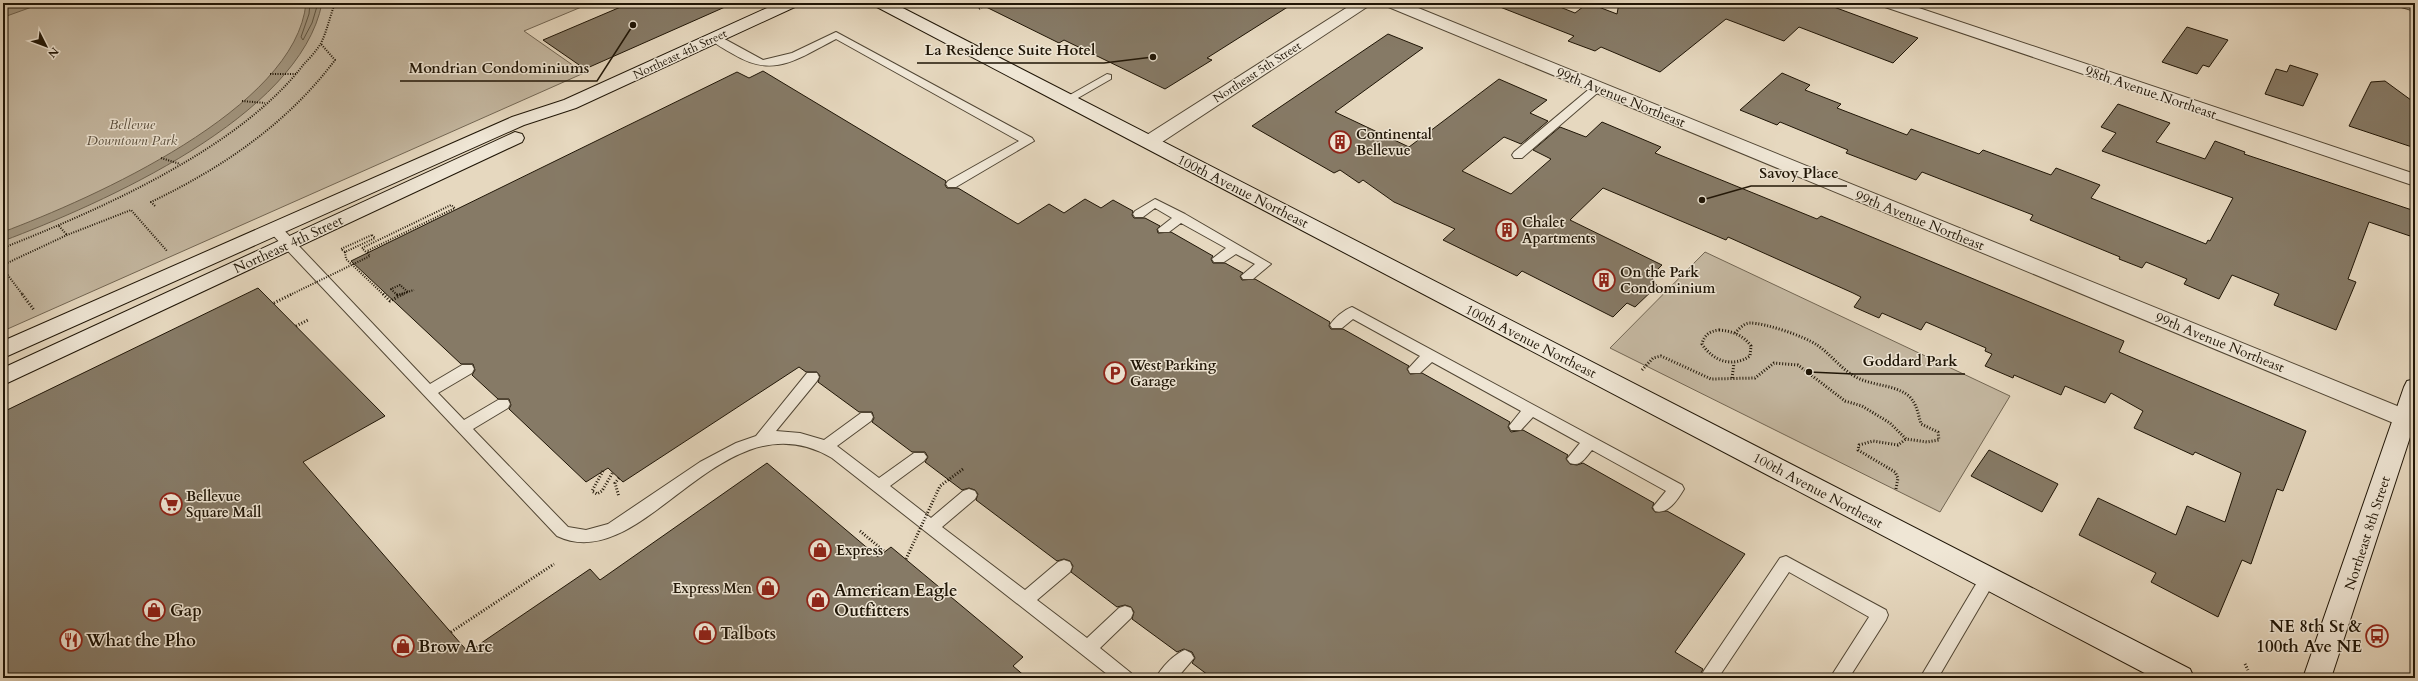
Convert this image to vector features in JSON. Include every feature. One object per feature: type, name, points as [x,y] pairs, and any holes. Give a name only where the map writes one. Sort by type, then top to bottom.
[{"type":"main road","name":"Northeast 4th Street","points":[[3,350],[274,228],[518,121],[570,104],[791,3]]},
{"type":"main road","name":"100th Avenue Northeast","points":[[881,3],[2180,678]]},
{"type":"main road","name":"Northeast 5th Street","points":[[1149,142],[1365,3]]},
{"type":"main road","name":"99th Avenue Northeast","points":[[1392,3],[2404,418]]},
{"type":"main road","name":"98th Avenue Northeast","points":[[1888,3],[2415,180]]},
{"type":"main road","points":[[2404,3],[2415,6]]},
{"type":"main road","name":"Northeast 4th Street","points":[[3,377],[531,131],[570,104]]},
{"type":"main road","name":"Northeast 8th Street","points":[[2317,678],[2415,387]]},
{"type":"lane","points":[[715,38],[756,62],[768,64],[783,60],[836,35],[1028,141],[952,184]]},
{"type":"lane","points":[[1067,100],[1106,77]]},
{"type":"lane","points":[[1518,155],[1598,87]]},
{"type":"lane","points":[[1139,214],[1156,203],[1264,264],[1248,276]]},
{"type":"lane","points":[[1164,228],[1181,217]]},
{"type":"lane","points":[[274,228],[558,529],[573,537],[596,536],[626,522],[735,450],[761,440],[776,437],[802,438],[825,447],[879,486],[1125,678]]},
{"type":"lane","points":[[1219,259],[1235,248]]},
{"type":"lane","points":[[1337,326],[1352,312],[1676,489],[1661,507]]},
{"type":"lane","points":[[1415,369],[1430,355]]},
{"type":"lane","points":[[428,392],[467,369]]},
{"type":"lane","points":[[761,440],[812,377]]},
{"type":"lane","points":[[462,428],[503,404]]},
{"type":"lane","points":[[1516,426],[1531,410]]},
{"type":"lane","points":[[825,447],[866,417]]},
{"type":"lane","points":[[1575,459],[1590,442]]},
{"type":"lane","points":[[879,486],[919,457]]},
{"type":"lane","points":[[931,527],[969,496]]},
{"type":"lane","points":[[1710,674],[1786,563],[1880,615],[1839,678]]},
{"type":"lane","points":[[1025,600],[1064,567]]},
{"type":"lane","points":[[1929,678],[1988,579]]},
{"type":"lane","points":[[1088,648],[1125,613]]},
{"type":"lane","points":[[1165,678],[1185,658]]},
{"type":"path","points":[[3,248],[59,226],[140,187],[218,141],[266,103],[297,74],[321,44],[329,30],[335,3]]},
{"type":"path","points":[[978,9],[984,6]]},
{"type":"path","points":[[154,206],[151,202],[174,192],[205,174],[248,143],[309,93],[335,60],[321,44]]},
{"type":"path","points":[[270,74],[297,74]]},
{"type":"path","points":[[242,101],[266,103]]},
{"type":"path","points":[[161,158],[180,164]]},
{"type":"path","points":[[274,303],[370,256],[362,248],[451,205],[455,208],[367,251],[369,252]]},
{"type":"path","points":[[3,265],[67,236],[131,210],[171,255]]},
{"type":"path","points":[[59,226],[67,236]]},
{"type":"path","points":[[345,252],[375,238],[372,235],[341,249],[345,252],[346,259],[390,301],[408,292],[400,285],[395,287],[391,290],[398,295],[404,295],[414,290]]},
{"type":"path","points":[[3,269],[38,315]]},
{"type":"path","points":[[296,326],[308,320]]},
{"type":"path","points":[[1642,370],[1653,358],[1661,356],[1711,379],[1756,378],[1774,363],[1798,366],[1845,401],[1862,406],[1890,423],[1902,433],[1906,439],[1926,442],[1939,440],[1938,432],[1921,424],[1915,404],[1908,395],[1852,376],[1834,357],[1812,341],[1784,331],[1768,329],[1749,323],[1740,327],[1736,333]]},
{"type":"path","points":[[1727,330],[1736,333],[1748,341],[1752,351],[1746,359],[1734,363],[1717,359],[1705,350],[1702,344],[1706,334],[1712,331],[1727,330]]},
{"type":"path","points":[[1732,378],[1734,363]]},
{"type":"path","points":[[1896,489],[1898,478],[1895,472],[1858,450],[1859,445],[1868,441],[1896,446],[1904,443],[1906,439]]},
{"type":"path","points":[[906,559],[940,486],[963,469]]},
{"type":"path","points":[[603,471],[592,491],[597,494],[602,491],[613,472]]},
{"type":"path","points":[[619,478],[615,483],[620,500]]},
{"type":"path","points":[[860,531],[885,552]]},
{"type":"path","points":[[451,632],[554,564]]},
{"type":"path","points":[[2245,664],[2248,670]]},
{"type":"green space","name":"Bellevue Downtown Park","points":[[3,3],[591,3],[524,31],[584,73],[3,331]]},
{"type":"green space","points":[[1705,252],[2010,396],[1940,512],[1610,348]]},
{"type":"water","points":[[3,3],[43,3],[4,17]]},
{"type":"water","points":[[306,3],[322,3],[306,44],[277,83],[237,119],[191,151],[141,179],[91,204],[3,241],[3,232],[86,197],[135,173],[184,145],[229,113],[267,79],[294,42]]},
{"type":"building","points":[[630,3],[734,3],[585,69],[543,40]]},
{"type":"building","points":[[978,3],[1294,3],[1207,58],[1212,60],[1165,89],[1064,40],[1059,43]]},
{"type":"building","points":[[1502,3],[1550,3],[1575,13],[1588,3],[1617,14],[1619,3],[1823,3],[1918,38],[1893,63],[1799,27],[1784,41],[1726,19],[1660,72],[1601,47],[1595,51],[1568,41],[1574,36],[1500,7]]},
{"type":"building","points":[[2187,27],[2228,40],[2209,67],[2203,65],[2197,74],[2162,62]]},
{"type":"building","points":[[1388,34],[1423,48],[1335,112],[1409,147],[1499,79],[1547,100],[1530,113],[1548,121],[1521,144],[1504,137],[1462,171],[1511,194],[1551,159],[1533,150],[1560,127],[1586,137],[1602,122],[1661,147],[1655,153],[1817,219],[1821,216],[2124,341],[2119,352],[2306,431],[2283,491],[2277,489],[2251,564],[2242,560],[2218,617],[2151,582],[2156,573],[2079,535],[2098,498],[2176,535],[2187,506],[2225,522],[2241,473],[2195,452],[2193,455],[2134,428],[2143,411],[2111,393],[2105,403],[2065,386],[2061,395],[2014,375],[2013,378],[1985,366],[1992,354],[1985,351],[1986,348],[1926,322],[1921,330],[1882,313],[1879,318],[1854,307],[1861,297],[1853,293],[1728,237],[1726,240],[1603,188],[1570,220],[1662,265],[1651,276],[1657,286],[1635,307],[1627,303],[1613,317],[1522,271],[1517,276],[1443,240],[1455,229],[1394,202],[1363,180],[1359,183],[1340,170],[1334,173],[1252,126]]},
{"type":"building","points":[[2290,65],[2318,74],[2303,106],[2265,94],[2276,69],[2287,72]]},
{"type":"building","name":"West Parking Garage","points":[[763,71],[946,181],[945,185],[947,188],[958,188],[1018,224],[1049,204],[1064,213],[1085,199],[1101,208],[1113,200],[1133,211],[1132,215],[1134,218],[1145,218],[1160,226],[1157,229],[1158,233],[1171,232],[1213,256],[1211,259],[1213,263],[1225,263],[1243,273],[1240,276],[1242,280],[1255,279],[1330,322],[1329,326],[1331,329],[1343,329],[1409,366],[1407,369],[1410,374],[1422,373],[1510,422],[1508,427],[1511,432],[1523,430],[1568,455],[1566,459],[1570,464],[1577,465],[1583,463],[1654,503],[1652,508],[1655,512],[1667,511],[1745,554],[1675,652],[1703,669],[1701,673],[1702,678],[1212,678],[1192,663],[1195,658],[1192,652],[1184,649],[1177,652],[1132,619],[1134,612],[1131,607],[1125,605],[1117,607],[1071,572],[1073,566],[1070,561],[1064,559],[1057,561],[976,500],[978,494],[975,490],[969,488],[962,490],[925,462],[928,457],[925,452],[912,452],[872,422],[874,418],[872,412],[859,412],[818,382],[820,376],[817,372],[806,372],[799,367],[623,482],[608,468],[586,482],[509,409],[511,405],[509,399],[498,399],[472,375],[475,370],[473,364],[461,364],[351,261],[737,72],[749,78]]},
{"type":"building","points":[[1782,73],[1810,85],[1805,90],[1841,104],[1837,108],[1907,135],[1911,129],[1979,154],[1983,150],[2051,175],[2056,168],[2100,185],[2091,198],[2206,244],[2208,240],[2210,241],[2233,198],[2102,151],[2116,133],[2101,127],[2118,104],[2170,123],[2156,142],[2205,159],[2215,141],[2245,152],[2244,154],[2415,211],[2415,223],[2410,236],[2369,222],[2348,279],[2356,282],[2336,330],[2274,305],[2279,294],[2232,275],[2219,299],[2184,284],[2187,279],[2146,262],[2142,268],[2119,259],[2120,257],[2030,220],[2033,215],[1922,172],[1916,180],[1846,153],[1848,150],[1780,122],[1777,125],[1740,110]]},
{"type":"building","points":[[2385,81],[2415,103],[2415,148],[2349,126],[2371,82]]},
{"type":"building","name":"Bellevue Square Mall","points":[[258,288],[385,416],[303,462],[468,652],[590,569],[600,580],[767,463],[878,557],[891,547],[1023,657],[1013,666],[1027,678],[3,678],[3,412]]},
{"type":"building","points":[[1989,450],[2058,484],[2042,512],[1971,476]]},
{"type":"place","name":"Mondrian Condominiums","points":[[633,25]]},
{"type":"place","name":"La Residence Suite Hotel","points":[[1153,57]]},
{"type":"place","name":"Continental Bellevue","points":[[1340,142]]},
{"type":"place","name":"Savoy Place","points":[[1702,200]]},
{"type":"place","name":"Chalet Apartments","points":[[1507,230]]},
{"type":"place","name":"On the Park Condominium","points":[[1604,280]]},
{"type":"place","name":"Goddard Park","points":[[1809,372]]},
{"type":"place","name":"West Parking Garage","points":[[1115,373]]},
{"type":"place","name":"Bellevue Square Mall","points":[[171,504]]},
{"type":"place","name":"Express","points":[[820,550]]},
{"type":"place","name":"Express Men","points":[[768,588]]},
{"type":"place","name":"American Eagle Outfitters","points":[[818,600]]},
{"type":"place","name":"Gap","points":[[154,610]]},
{"type":"place","name":"Talbots","points":[[705,633]]},
{"type":"place","name":"NE 8th St & 100th Ave NE","points":[[2377,636]]},
{"type":"place","name":"What the Pho","points":[[71,640]]},
{"type":"place","name":"Brow Arc","points":[[403,646]]}]
